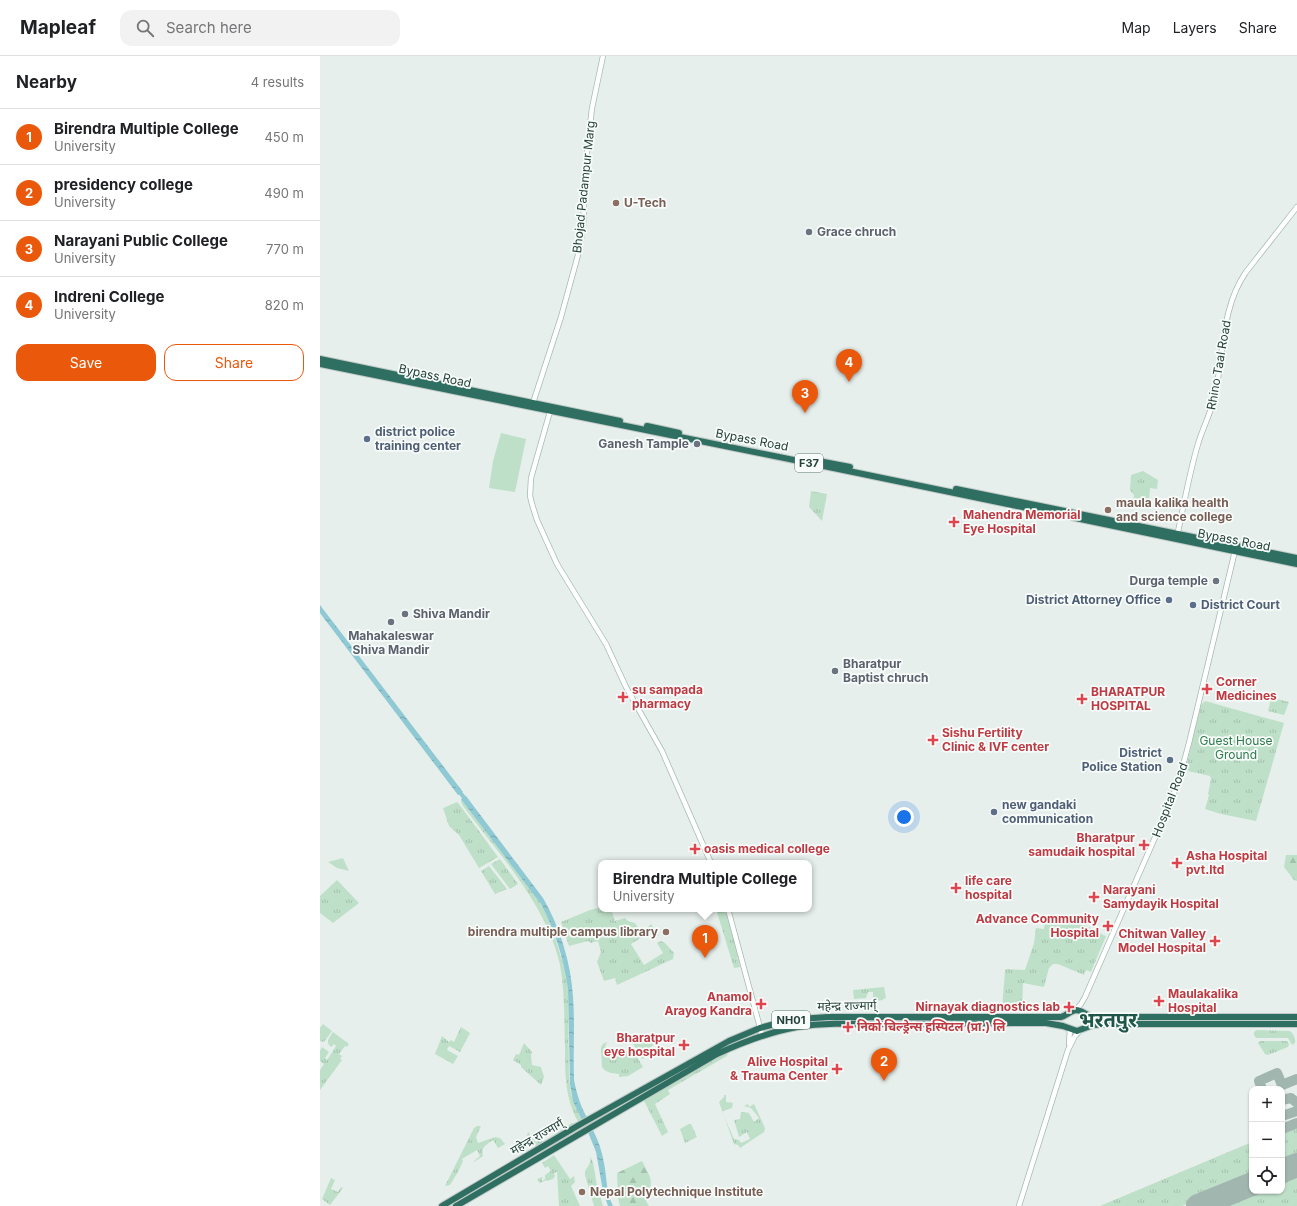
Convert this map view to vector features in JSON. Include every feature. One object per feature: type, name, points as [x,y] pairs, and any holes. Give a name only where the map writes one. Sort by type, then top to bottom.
[{"type":"highway","name":"Bypass Road","points":[[320,360],[550,409],[1177,537],[1297,564]]},
{"type":"highway","name":"Bypass Road","points":[[320,364],[532,405]]},
{"type":"highway","name":"Bypass Road","points":[[1234,549],[1297,558]]},
{"type":"highway","name":"महेन्द्र राज्मार्ग्","points":[[442,1206],[581,1124],[729,1041],[760,1028],[784,1022],[817,1017],[1061,1017],[1072,1012],[1080,1011],[1093,1017],[1297,1016]]},
{"type":"highway","points":[[1069,1028],[1067,1018],[1072,1012]]},
{"type":"highway","points":[[1081,1030],[1085,1027],[1087,1021],[1085,1014]]},
{"type":"highway","name":"महेन्द्र राज्मार्ग्","points":[[456,1206],[717,1054],[762,1035],[798,1027],[853,1024],[1046,1023],[1069,1028],[1073,1031],[1081,1030],[1093,1025],[1109,1024],[1297,1024]]},
{"type":"street","name":"Bhojad Padampur Marg","points":[[532,405],[554,338],[578,255],[583,228],[586,161],[592,108],[603,56]]},
{"type":"street","name":"Rhino Taal Road","points":[[1177,537],[1198,444],[1209,416],[1215,395],[1231,300],[1239,283],[1254,260],[1284,226],[1297,207]]},
{"type":"street","points":[[550,409],[532,478],[530,496],[537,520],[557,564],[606,644],[626,687],[662,751],[710,860]]},
{"type":"street","name":"Hospital Road","points":[[1072,1012],[1081,1004],[1085,997],[1177,786],[1186,757],[1234,549]]},
{"type":"street","points":[[729,912],[762,1035]]},
{"type":"street","name":"Hospital Road","points":[[1085,997],[1085,1014]]},
{"type":"street","points":[[1068,1050],[1069,1028]]},
{"type":"street","points":[[1019,1206],[1068,1050],[1075,1036],[1081,1030]]},
{"type":"green space","points":[[501,433],[526,439],[515,492],[489,488],[493,461]]},
{"type":"green space","points":[[1143,471],[1158,480],[1157,489],[1150,488],[1149,500],[1140,498],[1133,504],[1134,495],[1130,490],[1131,475]]},
{"type":"green space","points":[[811,491],[827,494],[822,521],[809,507]]},
{"type":"green space","points":[[1273,698],[1289,702],[1284,715],[1268,711],[1271,699]]},
{"type":"green space","name":"Guest House Ground","points":[[1205,701],[1284,723],[1256,821],[1221,814],[1205,809],[1209,795],[1210,776],[1188,771],[1186,768],[1201,705]]},
{"type":"green space","points":[[461,798],[534,893],[548,916],[566,973],[568,989],[569,1076],[571,1094],[585,1124],[579,1123],[574,1114],[568,1096],[565,1067],[563,985],[560,965],[554,943],[533,901],[506,862],[463,806]]},
{"type":"green space","points":[[457,802],[498,857],[479,868],[459,835],[449,826],[443,808]]},
{"type":"green space","points":[[1286,855],[1297,855],[1297,881],[1294,880],[1284,867]]},
{"type":"green space","points":[[343,858],[349,871],[337,868],[328,862]]},
{"type":"green space","points":[[500,859],[518,884],[510,889],[491,864]]},
{"type":"green space","points":[[489,866],[507,889],[495,894],[481,871]]},
{"type":"green space","points":[[337,880],[359,903],[333,923],[320,913],[320,896]]},
{"type":"green space","points":[[598,908],[598,912],[612,912],[615,921],[625,918],[628,921],[635,923],[641,932],[643,932],[651,924],[659,936],[649,933],[631,944],[644,965],[663,953],[657,943],[661,941],[665,943],[674,953],[673,959],[617,985],[615,978],[604,981],[597,962],[601,952],[598,941],[591,943],[588,941],[569,946],[561,922]]},
{"type":"green space","points":[[717,912],[726,912],[739,957],[737,959],[739,959],[740,967],[734,968]]},
{"type":"green space","points":[[1045,921],[1077,924],[1089,927],[1106,936],[1091,972],[1086,970],[1084,975],[1058,964],[1053,964],[1049,968],[1044,987],[1023,983],[1022,1009],[1002,1009],[1005,970],[1025,970],[1034,943],[1036,928],[1044,929]]},
{"type":"green space","points":[[884,987],[886,998],[883,1000],[873,1001],[873,992],[868,992],[866,998],[854,999],[853,990]]},
{"type":"green space","points":[[1060,1019],[1060,1022],[816,1022],[830,1020]]},
{"type":"green space","points":[[323,1024],[332,1031],[324,1042],[320,1041],[320,1028]]},
{"type":"green space","points":[[461,1027],[470,1033],[460,1052],[449,1046],[447,1050],[458,1056],[453,1064],[435,1054],[442,1036],[449,1042],[451,1040],[454,1042]]},
{"type":"green space","points":[[1257,1030],[1290,1031],[1294,1036],[1295,1043],[1292,1045],[1288,1038],[1256,1038],[1254,1032]]},
{"type":"green space","points":[[333,1032],[349,1044],[347,1047],[345,1046],[339,1054],[342,1056],[340,1059],[342,1060],[320,1090],[320,1070],[324,1064],[320,1061],[320,1051],[322,1047],[329,1052],[325,1058],[327,1060],[336,1046],[334,1044],[331,1047],[328,1043],[328,1040]]},
{"type":"green space","points":[[642,1033],[652,1035],[656,1040],[650,1049],[649,1054],[642,1059],[631,1040],[632,1037]]},
{"type":"green space","points":[[1260,1041],[1287,1041],[1289,1044],[1288,1047],[1268,1055],[1265,1054],[1258,1043]]},
{"type":"green space","points":[[607,1042],[605,1047],[611,1050],[610,1054],[612,1053],[618,1056],[621,1051],[626,1051],[628,1053],[633,1050],[643,1067],[628,1076],[619,1077],[619,1074],[605,1070],[602,1067],[601,1047]]},
{"type":"green space","points":[[524,1043],[532,1052],[532,1065],[541,1067],[544,1077],[541,1085],[521,1067],[521,1065],[513,1060],[516,1054],[519,1055]]},
{"type":"green space","points":[[728,1050],[727,1056],[668,1090],[670,1094],[655,1104],[668,1132],[662,1136],[643,1099]]},
{"type":"green space","points":[[724,1095],[726,1095],[726,1102],[733,1103],[732,1108],[723,1111],[723,1113],[719,1102]]},
{"type":"green space","points":[[748,1104],[749,1107],[754,1104],[765,1128],[764,1132],[740,1148],[738,1145],[734,1144],[725,1117],[734,1139],[739,1140],[741,1143],[750,1139],[747,1132],[739,1137],[734,1120],[740,1119],[741,1112],[749,1113],[754,1122],[759,1118],[751,1108],[744,1106]]},
{"type":"green space","points":[[572,1123],[576,1124],[537,1147],[527,1135],[528,1132],[536,1142],[541,1140],[543,1142]]},
{"type":"green space","points":[[1297,1123],[1297,1159],[1285,1164],[1285,1158],[1285,1128]]},
{"type":"green space","points":[[691,1124],[697,1137],[685,1143],[680,1129]]},
{"type":"green space","points":[[481,1126],[476,1137],[478,1143],[495,1137],[500,1138],[505,1144],[498,1148],[493,1140],[483,1148],[483,1156],[474,1162],[480,1156],[477,1150],[462,1159],[463,1161],[450,1185],[445,1186],[474,1128]]},
{"type":"green space","points":[[1249,1143],[1249,1178],[1182,1206],[1100,1206]]},
{"type":"green space","points":[[554,1155],[570,1179],[574,1176],[575,1182],[571,1186],[580,1206],[559,1206],[557,1172],[554,1173],[555,1176],[553,1179],[540,1183],[537,1179],[542,1177],[543,1178],[541,1179],[543,1181],[545,1179],[545,1175],[551,1171],[548,1166],[545,1168],[542,1163]]},
{"type":"green space","points":[[590,1156],[593,1162],[597,1186],[603,1206],[594,1206],[585,1175],[590,1162]]},
{"type":"green space","points":[[642,1161],[651,1180],[646,1201],[649,1206],[620,1206],[618,1198],[617,1173]]},
{"type":"green space","points":[[1297,1176],[1297,1206],[1224,1206],[1253,1194],[1285,1194],[1285,1181]]},
{"type":"green space","points":[[331,1178],[335,1180],[331,1189],[338,1192],[341,1187],[343,1188],[330,1205],[322,1199]]},
{"type":"water","points":[[320,605],[463,792],[458,795],[320,613]]},
{"type":"water","points":[[466,796],[543,898],[555,921],[564,946],[570,971],[573,997],[574,1080],[576,1091],[589,1121],[584,1124],[573,1101],[570,1084],[568,989],[564,967],[555,935],[541,904],[461,799]]},
{"type":"water","points":[[593,1130],[602,1154],[608,1190],[613,1206],[608,1206],[603,1191],[596,1152],[588,1132]]},
{"type":"waterway","points":[[457,789],[467,801]]},
{"type":"taxiway","points":[[1261,1086],[1259,1081],[1277,1073],[1282,1085],[1297,1079]]},
{"type":"taxiway","points":[[1285,1099],[1291,1098],[1297,1103]]},
{"type":"taxiway","points":[[1285,1115],[1297,1111]]},
{"type":"taxiway","points":[[1285,1128],[1297,1123]]},
{"type":"runway","points":[[1285,1170],[1297,1165]]},
{"type":"runway","points":[[1198,1206],[1249,1185]]},
{"type":"place","name":"U-Tech","points":[[616,203]]},
{"type":"place","name":"Grace chruch","points":[[809,232]]},
{"type":"place","name":"Indreni College","points":[[849,382]]},
{"type":"place","name":"Narayani Public College","points":[[805,413]]},
{"type":"place","name":"district police training center","points":[[367,439]]},
{"type":"place","name":"Ganesh Tample","points":[[697,444]]},
{"type":"place","name":"maula kalika health and science college","points":[[1108,510]]},
{"type":"place","name":"Mahendra Memorial Eye Hospital","points":[[954,522]]},
{"type":"place","name":"Durga temple","points":[[1216,581]]},
{"type":"place","name":"District Attorney Office","points":[[1169,600]]},
{"type":"place","name":"District Court","points":[[1193,605]]},
{"type":"place","name":"Shiva Mandir","points":[[405,614]]},
{"type":"place","name":"Mahakaleswar Shiva Mandir","points":[[391,622]]},
{"type":"place","name":"Bharatpur Baptist chruch","points":[[835,671]]},
{"type":"place","name":"Corner Medicines","points":[[1207,689]]},
{"type":"place","name":"su sampada pharmacy","points":[[623,697]]},
{"type":"place","name":"BHARATPUR HOSPITAL","points":[[1082,699]]},
{"type":"place","name":"Sishu Fertility Clinic & IVF center","points":[[933,740]]},
{"type":"place","name":"District Police Station","points":[[1170,760]]},
{"type":"place","name":"new gandaki communication","points":[[994,812]]},
{"type":"place","name":"Bharatpur samudaik hospital","points":[[1144,845]]},
{"type":"place","name":"oasis medical college","points":[[695,849]]},
{"type":"place","name":"Asha Hospital pvt.ltd","points":[[1177,863]]},
{"type":"place","name":"life care hospital","points":[[956,888]]},
{"type":"place","name":"Narayani Samydayik Hospital","points":[[1094,897]]},
{"type":"place","name":"Advance Community Hospital","points":[[1108,926]]},
{"type":"place","name":"birendra multiple campus library","points":[[666,932]]},
{"type":"place","name":"Chitwan Valley Model Hospital","points":[[1215,941]]},
{"type":"place","name":"Birendra Multiple College","points":[[705,958]]},
{"type":"place","name":"Maulakalika Hospital","points":[[1159,1001]]},
{"type":"place","name":"Anamol Arayog Kandra","points":[[761,1004]]},
{"type":"place","name":"Nirnayak diagnostics lab","points":[[1069,1007]]},
{"type":"place","name":"निको चिल्ड्रेन्स हस्पिटल (प्रा.) लि","points":[[848,1027]]},
{"type":"place","name":"Bharatpur eye hospital","points":[[684,1045]]},
{"type":"place","name":"Alive Hospital & Trauma Center","points":[[837,1069]]},
{"type":"place","name":"presidency college","points":[[884,1081]]},
{"type":"place","name":"Nepal Polytechnique Institute","points":[[582,1192]]},
{"type":"district","name":"भरतपुर","points":[[1108,1020]]}]
